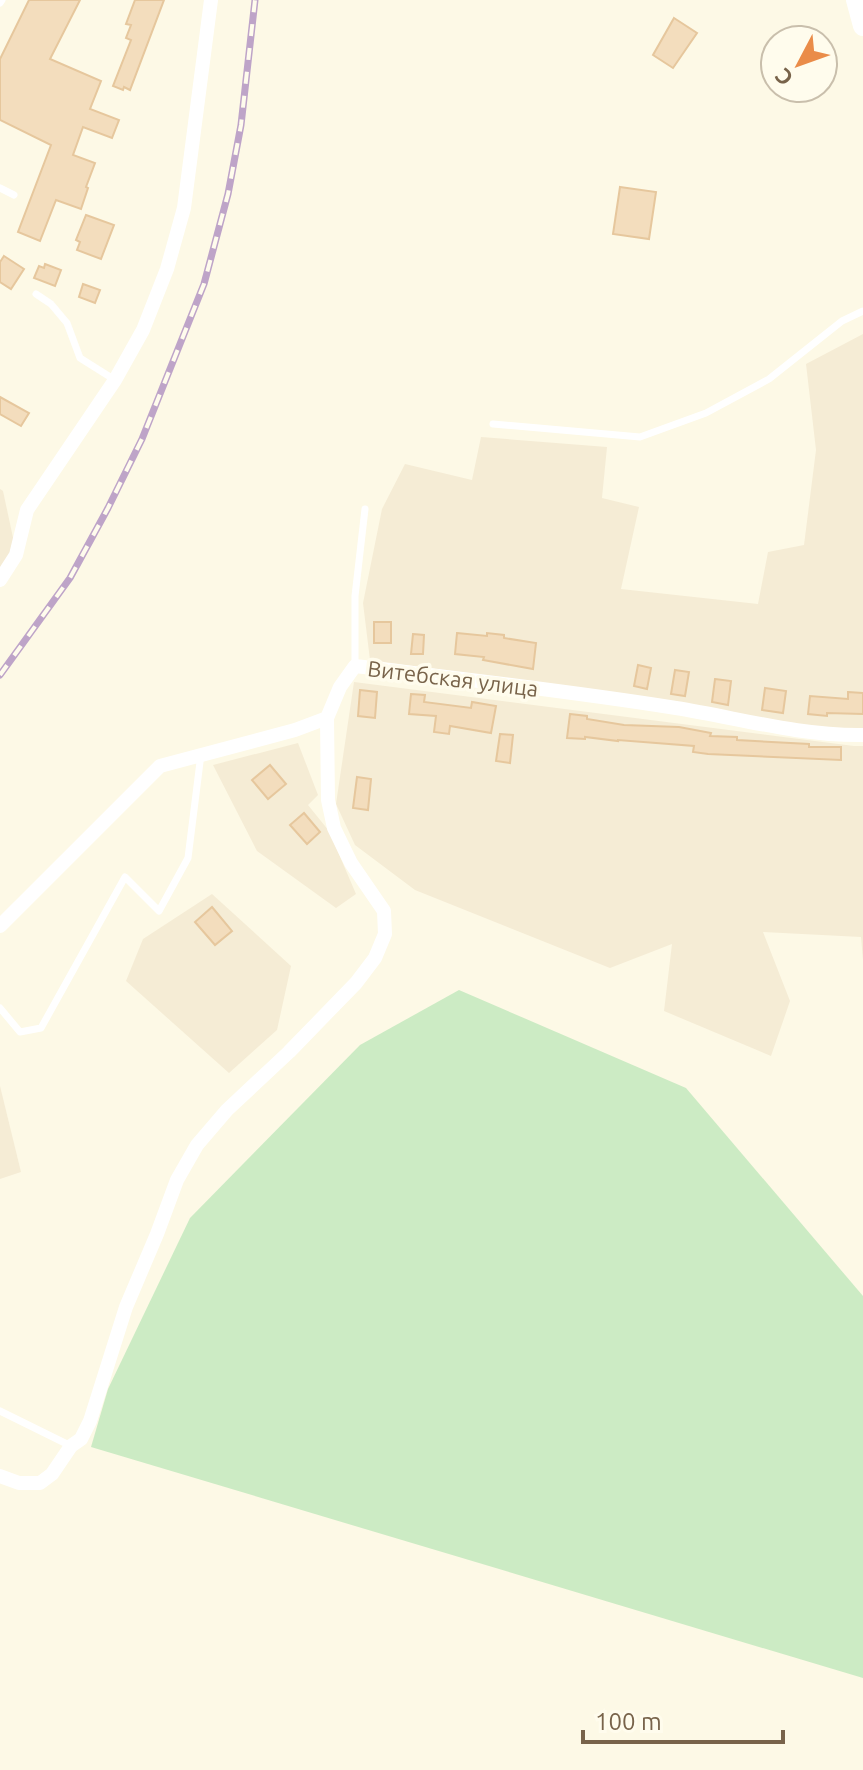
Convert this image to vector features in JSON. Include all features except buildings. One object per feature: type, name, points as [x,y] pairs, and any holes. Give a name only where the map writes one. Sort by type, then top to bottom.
[{"type":"street","points":[[0,580],[16,555],[27,510],[115,380],[143,330],[167,269],[184,208],[211,0]]},
{"type":"street","points":[[856,0],[863,26]]},
{"type":"street","name":"Витебская улица","points":[[327,718],[340,687],[355,666],[680,708],[758,725],[835,736],[863,735]]},
{"type":"street","points":[[0,926],[160,766],[295,730],[327,718],[328,800],[334,828],[351,863],[384,911],[385,934],[375,958],[356,983],[227,1110],[197,1145],[177,1180],[126,1307],[90,1421],[81,1439],[71,1446],[52,1474],[40,1483],[19,1483],[0,1476]]},
{"type":"lane","points":[[0,188],[14,195]]},
{"type":"lane","points":[[36,294],[51,304],[67,323],[80,358],[115,380]]},
{"type":"lane","points":[[493,424],[640,437],[706,413],[769,379],[842,321],[863,311]]},
{"type":"lane","points":[[355,666],[355,596],[365,509]]},
{"type":"lane","points":[[0,1008],[20,1032],[41,1028],[125,877],[159,911],[188,858],[201,754]]},
{"type":"lane","points":[[0,1411],[71,1446]]},
{"type":"shaded area","points":[[863,334],[863,730],[836,731],[588,690],[370,660],[363,603],[382,509],[405,464],[472,480],[481,437],[607,447],[602,498],[639,507],[621,589],[758,604],[768,552],[804,545],[816,450],[806,364]]},
{"type":"shaded area","points":[[0,489],[3,491],[15,547],[0,571]]},
{"type":"shaded area","points":[[354,682],[863,746],[863,960],[861,937],[763,932],[790,1001],[771,1056],[664,1011],[672,944],[610,968],[415,890],[355,845],[336,804]]},
{"type":"shaded area","points":[[298,743],[318,795],[308,805],[329,831],[356,894],[336,908],[257,851],[213,765]]},
{"type":"shaded area","points":[[212,894],[291,966],[277,1030],[229,1073],[126,981],[143,939]]},
{"type":"shaded area","points":[[0,1086],[21,1172],[0,1179]]},
{"type":"green space","points":[[459,990],[686,1088],[863,1296],[863,1678],[91,1447],[108,1389],[190,1218],[360,1045]]},
{"type":"railway","points":[[0,675],[70,578],[108,508],[142,439],[204,284],[228,194],[241,125],[255,0]]}]
